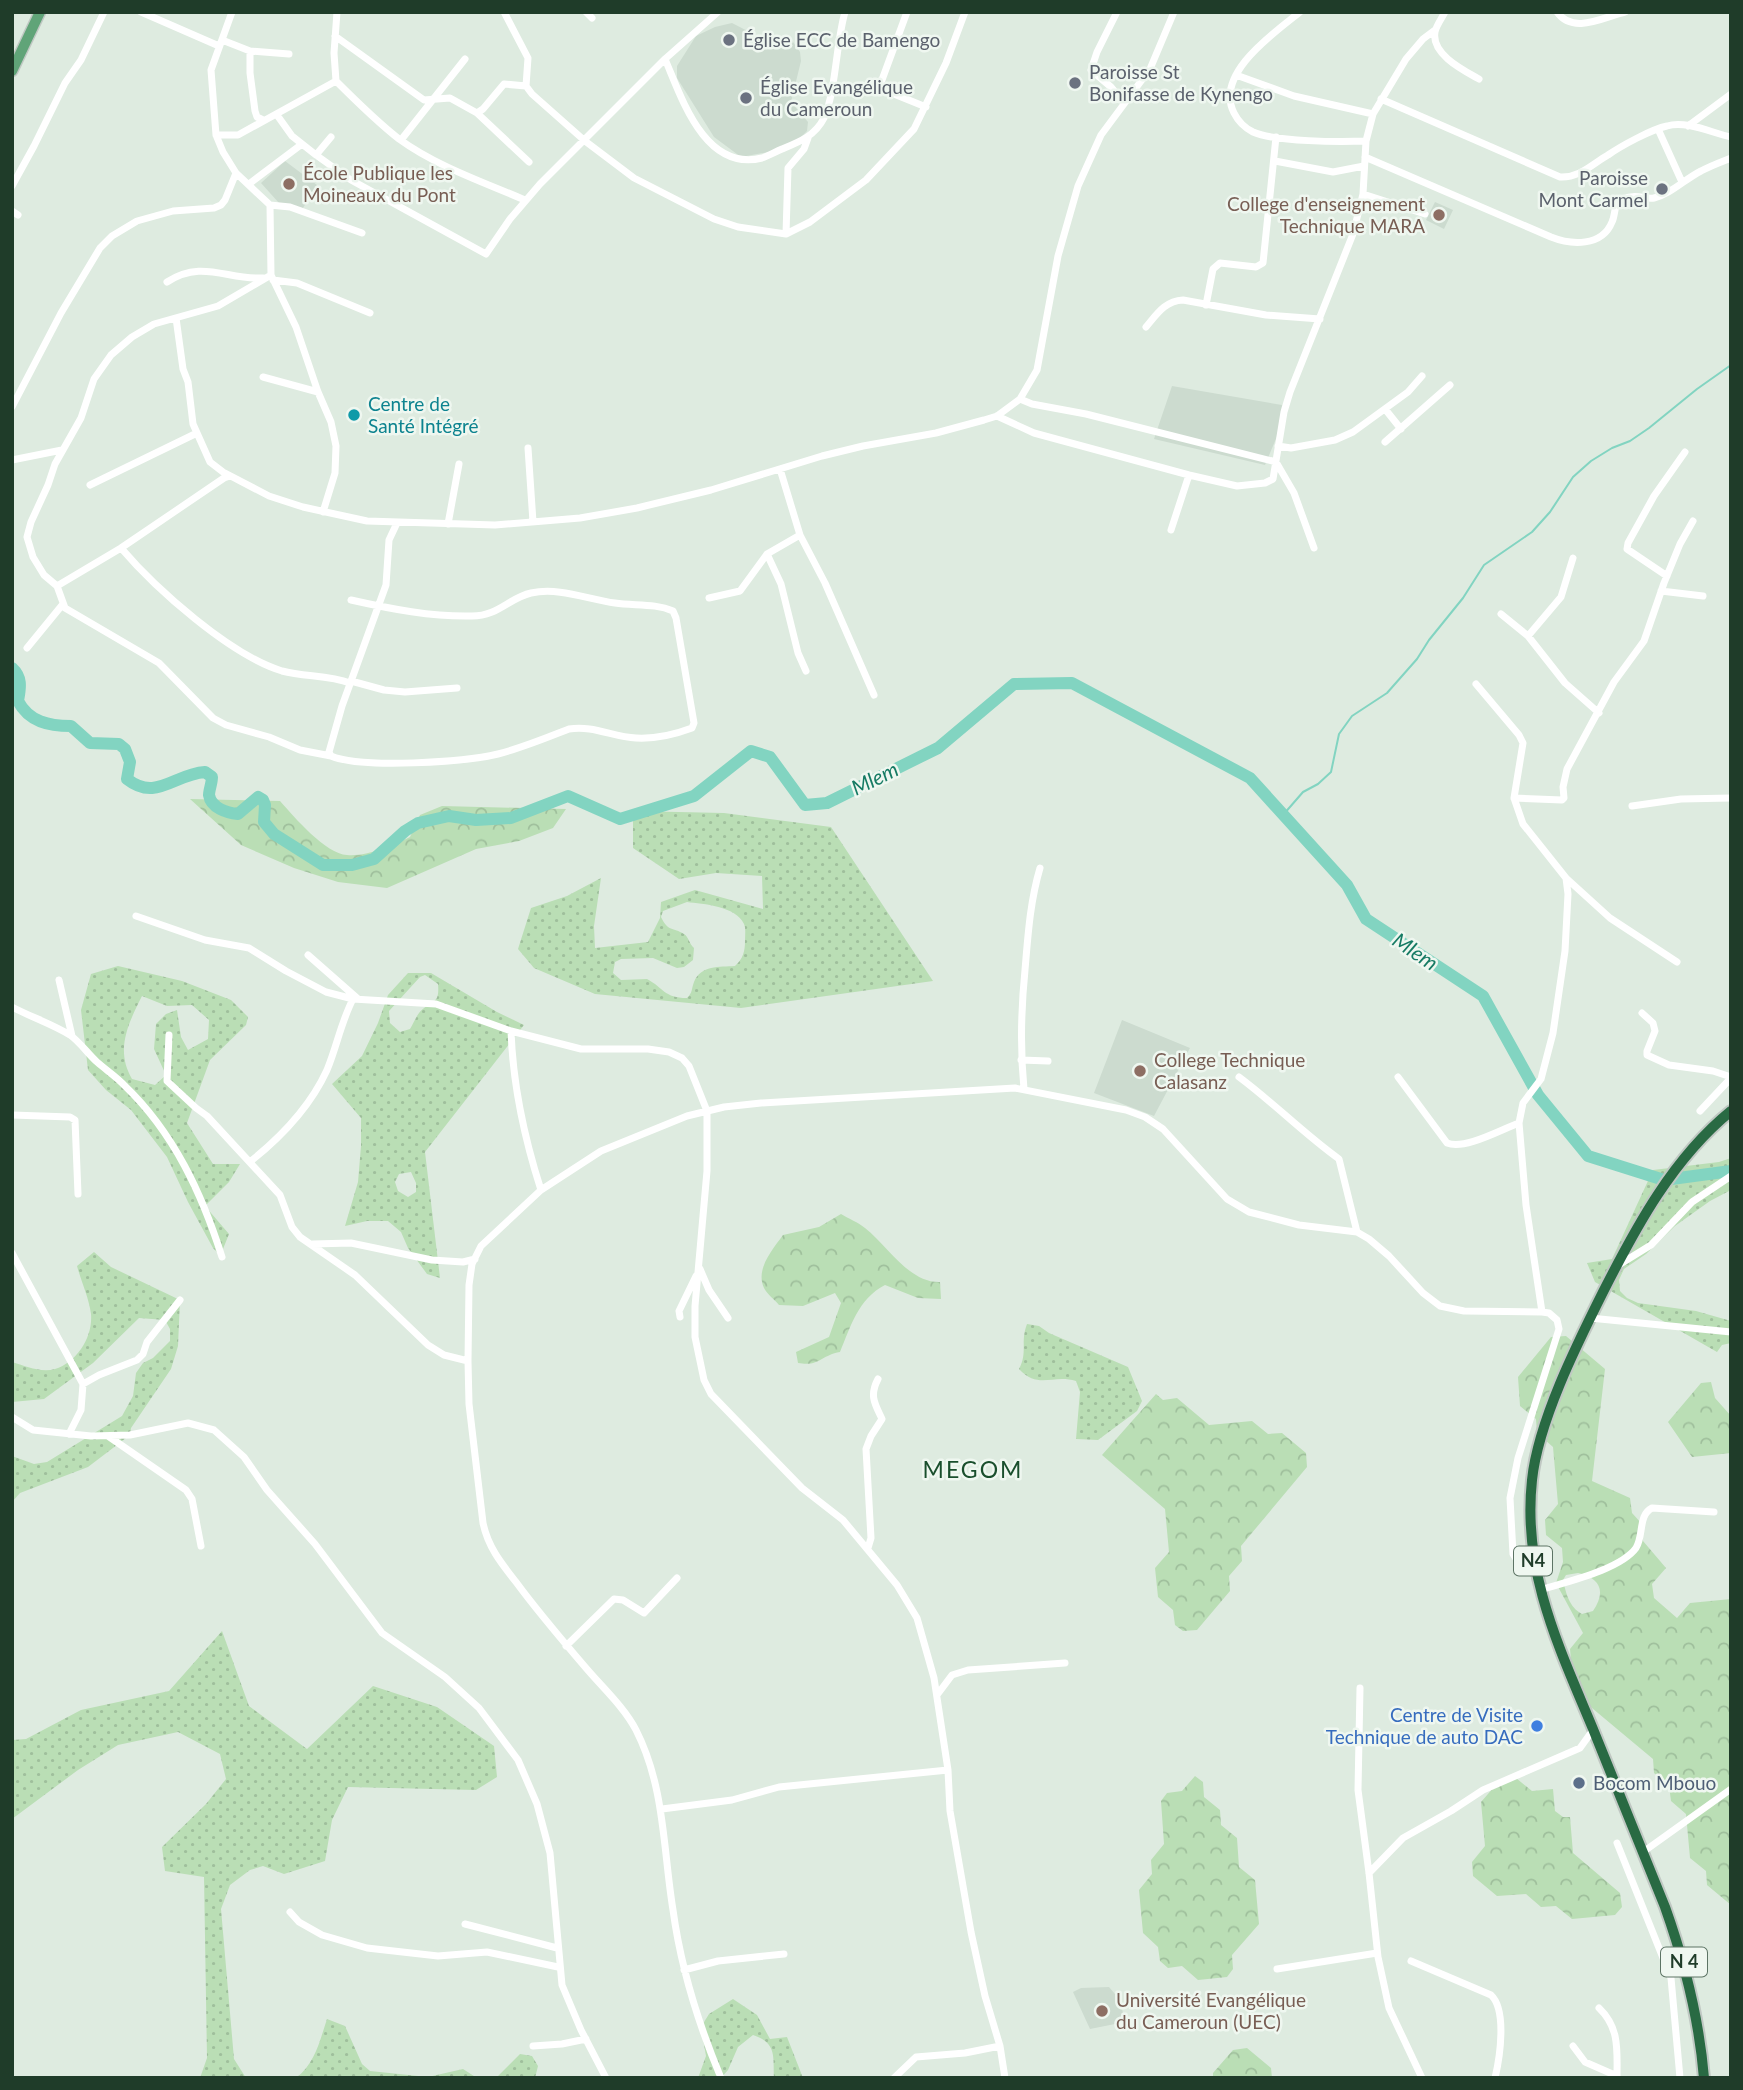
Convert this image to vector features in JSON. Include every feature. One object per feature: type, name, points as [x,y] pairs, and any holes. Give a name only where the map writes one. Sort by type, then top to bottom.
[{"type":"highway","name":"N4","points":[[1643,1852],[1556,1640],[1540,1590],[1532,1551],[1532,1478],[1536,1456],[1563,1378],[1616,1267],[1662,1189],[1697,1143],[1729,1111]]},
{"type":"highway","name":"N 4","points":[[1643,1852],[1688,1975],[1704,2078]]},
{"type":"main road","points":[[12,71],[40,12]]},
{"type":"street","points":[[12,186],[65,83],[81,60],[104,12]]},
{"type":"street","points":[[141,12],[221,43],[250,51],[289,54]]},
{"type":"street","points":[[232,12],[211,70],[216,135],[223,152],[236,173],[270,205],[290,206],[362,233]]},
{"type":"street","points":[[337,12],[336,80],[372,117],[401,140],[431,158],[525,200]]},
{"type":"street","points":[[504,12],[528,58],[526,86]]},
{"type":"street","points":[[277,115],[285,128],[302,144],[351,180],[481,254],[489,251],[525,200],[628,94],[718,12]]},
{"type":"street","points":[[665,60],[698,131],[730,156],[743,159],[762,158],[807,138],[822,121],[827,110],[845,12]]},
{"type":"street","points":[[907,12],[879,88],[926,107]]},
{"type":"street","points":[[477,113],[504,84],[526,86],[585,141],[634,178],[714,219],[738,227],[786,234],[810,222],[866,180],[914,129],[946,63],[965,12]]},
{"type":"street","points":[[1117,12],[1091,70],[1111,87],[1124,103]]},
{"type":"street","points":[[176,318],[183,369],[188,382],[190,412],[210,462],[230,476],[269,496],[323,512],[367,521],[448,524],[533,522],[637,508],[711,490],[863,446],[936,433],[997,416],[1020,399],[1037,370],[1058,256],[1078,186],[1101,135],[1150,69],[1174,12]]},
{"type":"street","points":[[1300,12],[1252,52],[1236,75],[1229,94],[1233,111],[1241,123],[1252,132],[1276,137],[1366,141]]},
{"type":"street","points":[[997,416],[1034,433],[1237,486],[1265,483],[1273,479],[1290,393],[1353,234],[1363,194],[1366,141],[1373,114],[1410,53],[1434,30],[1445,12]]},
{"type":"street","points":[[1557,12],[1561,18],[1576,24],[1625,12]]},
{"type":"street","points":[[1434,30],[1442,52],[1479,79]]},
{"type":"street","points":[[335,36],[424,100],[450,98],[477,113],[528,162]]},
{"type":"street","points":[[250,51],[255,111],[257,117],[263,120]]},
{"type":"street","points":[[401,140],[465,59]]},
{"type":"street","points":[[1236,75],[1294,96],[1373,114]]},
{"type":"street","points":[[216,135],[238,135],[336,80]]},
{"type":"street","points":[[1688,126],[1731,94]]},
{"type":"street","points":[[1381,99],[1560,177],[1575,176],[1623,146],[1667,125],[1688,126],[1731,137]]},
{"type":"street","points":[[1658,129],[1682,182]]},
{"type":"street","points":[[316,155],[331,136]]},
{"type":"street","points":[[1206,305],[1216,264],[1220,262],[1256,267],[1263,263],[1276,137]]},
{"type":"street","points":[[786,234],[788,168],[804,149],[807,138]]},
{"type":"street","points":[[248,184],[302,144]]},
{"type":"street","points":[[1365,156],[1521,225],[1565,242],[1583,243],[1597,238],[1611,226],[1616,205],[1622,199],[1640,195],[1652,199],[1701,171],[1731,158]]},
{"type":"street","points":[[1275,161],[1333,172],[1364,166]]},
{"type":"street","points":[[12,407],[61,313],[100,248],[112,236],[137,221],[173,211],[214,208],[221,205],[236,173]]},
{"type":"street","points":[[1363,194],[1425,214]]},
{"type":"street","points":[[270,205],[270,278],[296,327],[331,422],[337,458],[332,487],[323,512]]},
{"type":"street","points":[[167,282],[186,272],[203,270],[270,278],[297,283],[370,313]]},
{"type":"street","points":[[270,278],[218,306],[154,324],[111,355],[94,379],[81,418],[62,450],[27,537],[28,546],[38,566],[53,585],[57,586],[63,604],[71,613],[159,663],[214,718],[226,725],[258,733],[311,753],[350,761],[379,763],[475,758],[514,750],[581,727],[637,738],[678,733],[692,728],[694,723],[676,618],[673,611],[663,606],[612,603],[558,592],[533,593],[520,597],[493,614],[474,617],[430,614],[351,600]]},
{"type":"street","points":[[1146,327],[1166,304],[1174,300],[1266,315],[1320,318]]},
{"type":"street","points":[[1278,446],[1291,449],[1335,440],[1353,432],[1408,392],[1422,376]]},
{"type":"street","points":[[263,377],[318,392]]},
{"type":"street","points":[[1385,442],[1450,385]]},
{"type":"street","points":[[1020,399],[1276,462],[1294,494],[1314,548]]},
{"type":"street","points":[[1385,410],[1401,429]]},
{"type":"street","points":[[90,485],[197,433]]},
{"type":"street","points":[[528,448],[533,522]]},
{"type":"street","points":[[12,460],[62,450]]},
{"type":"street","points":[[1667,576],[1632,555],[1627,549],[1654,496],[1685,452]]},
{"type":"street","points":[[448,524],[459,464]]},
{"type":"street","points":[[780,468],[800,535],[825,583],[874,695]]},
{"type":"street","points":[[1171,530],[1189,475]]},
{"type":"street","points":[[57,586],[121,548],[230,476]]},
{"type":"street","points":[[1514,798],[1564,798],[1563,787],[1567,769],[1614,682],[1644,641],[1680,544],[1693,521]]},
{"type":"street","points":[[331,756],[331,743],[386,584],[389,540],[397,523]]},
{"type":"street","points":[[709,598],[740,590],[767,554],[800,535]]},
{"type":"street","points":[[121,548],[167,595],[217,636],[283,671],[340,679],[384,690],[405,692],[457,688]]},
{"type":"street","points":[[767,554],[781,584],[798,653],[806,671]]},
{"type":"street","points":[[1528,636],[1561,597],[1573,558]]},
{"type":"street","points":[[1661,591],[1703,596]]},
{"type":"street","points":[[27,648],[63,604]]},
{"type":"street","points":[[1501,614],[1528,636],[1565,683],[1599,713]]},
{"type":"street","points":[[1476,684],[1523,743],[1514,798],[1522,824],[1566,878],[1610,918],[1677,962]]},
{"type":"street","points":[[1632,806],[1681,799],[1731,798]]},
{"type":"street","points":[[1024,1089],[1021,1060],[1022,998],[1030,909],[1040,868]]},
{"type":"street","points":[[1542,1312],[1526,1205],[1519,1123],[1523,1103],[1541,1079],[1553,1033],[1566,951],[1566,878]]},
{"type":"street","points":[[136,916],[205,940],[249,948],[326,992],[356,999],[436,1004],[511,1031],[581,1049],[648,1049],[669,1052],[682,1058],[689,1066],[707,1111],[707,1171],[695,1306],[695,1336],[706,1387],[802,1488],[844,1520],[902,1591],[918,1618],[937,1695],[950,1811],[971,1932],[985,1996],[1000,2046],[1005,2078]]},
{"type":"street","points":[[308,955],[356,999]]},
{"type":"street","points":[[59,979],[72,1036]]},
{"type":"street","points":[[251,1161],[281,1133],[320,1082],[328,1068],[339,1028],[356,999]]},
{"type":"street","points":[[12,1007],[72,1036],[125,1086],[168,1137],[201,1198],[222,1257]]},
{"type":"street","points":[[1642,1013],[1653,1023],[1656,1031],[1647,1055],[1669,1065],[1713,1071],[1731,1077],[1700,1111]]},
{"type":"street","points":[[511,1031],[512,1067],[521,1123],[541,1190]]},
{"type":"street","points":[[169,1035],[167,1081],[207,1116],[281,1195],[295,1231],[355,1275],[432,1348],[444,1355],[468,1361]]},
{"type":"street","points":[[1021,1060],[1048,1061]]},
{"type":"street","points":[[1239,1077],[1339,1160],[1357,1232]]},
{"type":"street","points":[[1398,1077],[1447,1143],[1455,1146],[1464,1144],[1519,1123]]},
{"type":"street","points":[[721,2078],[689,1992],[684,1970],[673,1910],[662,1809],[653,1771],[629,1717],[566,1646],[496,1556],[483,1523],[471,1418],[468,1361],[469,1285],[475,1259],[487,1239],[541,1190],[601,1151],[707,1111],[761,1103],[983,1089],[1024,1089],[1126,1110],[1153,1121],[1227,1199],[1250,1212],[1307,1227],[1357,1232],[1389,1256],[1423,1293],[1440,1306],[1464,1311],[1542,1312],[1554,1316],[1559,1329],[1520,1448],[1510,1510],[1513,1554],[1518,1562],[1535,1572]]},
{"type":"street","points":[[12,1115],[70,1117],[75,1120],[78,1194]]},
{"type":"street","points":[[1616,1267],[1651,1245],[1692,1202],[1731,1175]]},
{"type":"street","points":[[313,1245],[351,1243],[417,1258],[463,1262],[475,1259]]},
{"type":"street","points":[[12,1253],[83,1384],[81,1410],[69,1434]]},
{"type":"street","points":[[680,1317],[679,1311],[699,1269]]},
{"type":"street","points":[[699,1269],[709,1290],[729,1318]]},
{"type":"street","points":[[83,1384],[141,1357],[147,1342],[180,1300]]},
{"type":"street","points":[[1590,1318],[1731,1332]]},
{"type":"street","points":[[868,1548],[871,1538],[866,1449],[882,1419],[873,1398],[878,1379]]},
{"type":"street","points":[[12,1417],[33,1430],[69,1434],[130,1435],[188,1423],[208,1427],[221,1434],[244,1457],[267,1490],[315,1544],[382,1633],[456,1685],[486,1716],[518,1760],[544,1828],[554,1879],[558,1967],[562,1985],[606,2078]]},
{"type":"street","points":[[107,1436],[186,1490],[192,1499],[201,1546]]},
{"type":"street","points":[[1540,1590],[1603,1569],[1622,1559],[1636,1548],[1644,1516],[1651,1507],[1714,1512]]},
{"type":"street","points":[[566,1646],[614,1599],[623,1600],[644,1613],[677,1578]]},
{"type":"street","points":[[937,1695],[952,1675],[968,1670],[1065,1663]]},
{"type":"street","points":[[1360,1688],[1358,1790],[1370,1873],[1377,1953],[1388,2008],[1422,2078]]},
{"type":"street","points":[[1370,1873],[1402,1838],[1483,1790],[1580,1748],[1593,1730]]},
{"type":"street","points":[[662,1809],[732,1800],[779,1787],[947,1770]]},
{"type":"street","points":[[1643,1852],[1731,1789]]},
{"type":"street","points":[[1617,1843],[1671,1978],[1680,2078]]},
{"type":"street","points":[[290,1912],[299,1922],[322,1935],[367,1948],[438,1956],[494,1953],[558,1967]]},
{"type":"street","points":[[465,1924],[557,1948]]},
{"type":"street","points":[[1277,1969],[1377,1953]]},
{"type":"street","points":[[684,1970],[718,1961],[784,1954]]},
{"type":"street","points":[[1410,1961],[1491,1994],[1495,1999],[1499,2008],[1500,2029],[1495,2078]]},
{"type":"street","points":[[1573,2046],[1585,2062],[1617,2077],[1615,2029],[1599,2008]]},
{"type":"street","points":[[533,2046],[586,2039]]},
{"type":"street","points":[[894,2078],[916,2057],[965,2053],[1000,2046]]},
{"type":"shaded area","points":[[732,23],[765,40],[791,39],[800,52],[801,61],[791,102],[808,122],[807,131],[796,142],[774,151],[741,157],[714,137],[677,78],[677,66],[696,36]]},
{"type":"shaded area","name":"École Publique les Moineaux du Pont","points":[[285,161],[317,185],[303,208],[279,203],[261,183]]},
{"type":"shaded area","name":"College d'enseignement Technique MARA","points":[[1435,202],[1453,210],[1444,229],[1426,220]]},
{"type":"shaded area","points":[[1172,386],[1282,405],[1278,434],[1265,465],[1154,439]]},
{"type":"shaded area","name":"College Technique Calasanz","points":[[1122,1020],[1190,1048],[1154,1116],[1094,1093]]},
{"type":"shaded area","name":"Université Evangélique du Cameroun (UEC)","points":[[1109,1987],[1120,2000],[1125,2022],[1090,2029],[1073,1992],[1081,1988]]},
{"type":"green space","points":[[190,799],[280,801],[320,842],[347,855],[371,852],[410,837],[420,815],[442,806],[566,809],[553,828],[519,841],[476,849],[387,888],[338,882],[294,868],[241,845]]},
{"type":"green space","points":[[633,811],[724,813],[831,827],[933,981],[741,1008],[595,994],[534,968],[518,949],[531,908],[567,896],[601,878],[594,926],[595,948],[648,942],[660,918],[661,902],[695,890],[763,909],[762,876],[716,873],[679,879],[633,848]],"holes":[[[687,902],[727,910],[740,918],[745,932],[744,951],[735,966],[711,968],[701,972],[687,998],[669,994],[647,979],[621,980],[613,973],[615,962],[621,959],[653,958],[677,968],[684,967],[693,960],[694,948],[687,937],[668,927],[661,917],[663,911]]]},
{"type":"green space","points":[[118,966],[182,981],[231,1000],[248,1017],[246,1025],[210,1060],[187,1123],[213,1164],[240,1164],[229,1182],[205,1206],[229,1234],[222,1257],[213,1248],[167,1157],[131,1110],[106,1090],[88,1070],[81,1010],[91,974]],"holes":[[[142,996],[167,1006],[192,1005],[209,1020],[208,1039],[188,1050],[181,1037],[177,1010],[166,1014],[156,1024],[154,1049],[166,1075],[155,1085],[132,1079],[124,1058],[124,1047],[128,1027],[137,1006]]]},
{"type":"green space","points":[[408,973],[431,973],[524,1025],[425,1152],[440,1278],[427,1274],[408,1248],[401,1232],[388,1221],[367,1221],[345,1226],[358,1182],[361,1118],[332,1084],[362,1056],[388,995]],"holes":[[[425,975],[438,984],[438,996],[419,1013],[410,1029],[400,1032],[390,1023],[389,1011],[420,977]],[[411,1172],[416,1183],[416,1192],[408,1197],[398,1191],[395,1182],[399,1174]]]},
{"type":"green space","points":[[1731,1158],[1731,1190],[1710,1201],[1675,1226],[1646,1254],[1624,1269],[1619,1280],[1620,1291],[1638,1303],[1696,1311],[1731,1321],[1731,1343],[1722,1345],[1717,1352],[1595,1282],[1587,1263],[1612,1259],[1653,1170],[1719,1162]]},
{"type":"green space","points":[[841,1214],[865,1228],[918,1277],[940,1282],[941,1299],[918,1298],[885,1285],[862,1305],[840,1352],[816,1362],[798,1363],[796,1352],[829,1337],[841,1303],[835,1293],[803,1306],[779,1305],[764,1288],[763,1267],[783,1235],[819,1227]]},
{"type":"green space","points":[[94,1252],[111,1267],[180,1300],[178,1346],[171,1369],[131,1428],[130,1435],[88,1467],[20,1493],[12,1502],[12,1456],[34,1464],[47,1462],[122,1416],[133,1396],[136,1373],[143,1363],[153,1358],[170,1341],[170,1329],[165,1320],[139,1318],[93,1363],[44,1399],[12,1402],[12,1362],[39,1370],[55,1369],[70,1361],[82,1348],[89,1331],[91,1314],[77,1266]]},
{"type":"green space","points":[[1027,1324],[1039,1326],[1049,1333],[1128,1367],[1142,1401],[1137,1411],[1098,1440],[1076,1439],[1080,1392],[1076,1381],[1033,1379],[1019,1369]]},
{"type":"green space","points":[[1566,1336],[1605,1369],[1592,1481],[1630,1498],[1632,1513],[1642,1524],[1643,1541],[1666,1568],[1652,1584],[1654,1598],[1677,1618],[1690,1603],[1731,1599],[1731,1905],[1707,1885],[1706,1871],[1690,1858],[1686,1814],[1671,1801],[1669,1786],[1654,1773],[1653,1759],[1574,1693],[1570,1649],[1583,1633],[1556,1583],[1563,1562],[1562,1548],[1546,1535],[1545,1520],[1558,1504],[1553,1447],[1537,1433],[1536,1419],[1520,1406],[1518,1377],[1551,1337]],"holes":[[[1566,1575],[1586,1575],[1596,1582],[1600,1592],[1593,1611],[1582,1614],[1571,1604],[1563,1580]]]},
{"type":"green space","points":[[1711,1382],[1715,1398],[1731,1416],[1731,1453],[1692,1457],[1668,1422],[1701,1383]]},
{"type":"green space","points":[[1156,1394],[1163,1400],[1177,1398],[1209,1425],[1252,1421],[1268,1434],[1282,1433],[1306,1453],[1307,1467],[1241,1546],[1242,1561],[1229,1576],[1230,1591],[1197,1630],[1183,1631],[1175,1625],[1173,1610],[1158,1597],[1155,1568],[1169,1552],[1165,1509],[1102,1455]]},
{"type":"green space","points":[[222,1631],[249,1706],[307,1749],[373,1686],[437,1707],[494,1746],[497,1777],[476,1790],[348,1787],[332,1820],[325,1861],[284,1874],[263,1866],[250,1870],[230,1885],[221,1909],[234,2059],[246,2078],[200,2078],[207,2058],[204,1877],[165,1871],[162,1847],[206,1804],[226,1779],[220,1754],[178,1732],[118,1745],[78,1770],[12,1819],[12,1740],[26,1739],[81,1710],[169,1691]]},
{"type":"green space","points":[[1195,1776],[1203,1782],[1204,1797],[1220,1810],[1221,1825],[1237,1838],[1239,1867],[1255,1880],[1259,1924],[1232,1955],[1233,1969],[1227,1977],[1198,1980],[1182,1966],[1168,1968],[1160,1961],[1158,1947],[1143,1933],[1139,1890],[1152,1874],[1151,1860],[1164,1844],[1161,1801],[1167,1793],[1182,1791]]},
{"type":"green space","points":[[1516,1778],[1532,1791],[1553,1789],[1555,1811],[1563,1817],[1570,1817],[1573,1853],[1620,1893],[1622,1907],[1615,1915],[1572,1919],[1556,1906],[1541,1907],[1526,1894],[1497,1896],[1473,1876],[1472,1862],[1485,1846],[1481,1802],[1501,1779]]},
{"type":"green space","points":[[733,1999],[757,2015],[770,2039],[787,2037],[803,2078],[774,2078],[770,2046],[753,2035],[738,2047],[728,2070],[721,2078],[698,2078],[706,2056],[701,2027],[709,2014]]},
{"type":"green space","points":[[327,2019],[345,2026],[362,2064],[370,2071],[428,2077],[463,2069],[477,2078],[296,2078],[312,2059]]},
{"type":"green space","points":[[1247,2048],[1271,2068],[1272,2078],[1213,2078],[1213,2073],[1233,2050]]},
{"type":"green space","points":[[520,2054],[532,2056],[538,2066],[535,2078],[496,2078]]},
{"type":"waterway","points":[[1283,815],[1303,792],[1318,784],[1331,772],[1339,734],[1352,716],[1387,693],[1417,659],[1484,565],[1532,532],[1550,512],[1573,477],[1591,461],[1649,428],[1731,365]]},
{"type":"waterway","name":"Mlem","points":[[12,668],[19,680],[18,701],[28,714],[47,724],[71,726],[90,743],[119,744],[125,749],[130,762],[127,779],[147,788],[205,772],[212,777],[209,795],[216,806],[238,814],[258,797],[265,805],[264,822],[274,834],[323,865],[352,865],[374,859],[418,823],[449,816],[476,820],[511,818],[568,796],[620,819],[694,796],[751,751],[770,757],[805,805],[827,803],[938,748],[1014,684],[1072,683],[1250,778],[1347,885],[1366,919],[1483,996],[1538,1095],[1588,1156],[1664,1180],[1731,1171]]},
{"type":"place","name":"Église ECC de Bamengo","points":[[729,40]]},
{"type":"place","name":"Paroisse St Bonifasse de Kynengo","points":[[1075,83]]},
{"type":"place","name":"Église Evangélique du Cameroun","points":[[746,98]]},
{"type":"place","name":"École Publique les Moineaux du Pont","points":[[289,184]]},
{"type":"place","name":"Paroisse Mont Carmel","points":[[1662,189]]},
{"type":"place","name":"College d'enseignement Technique MARA","points":[[1439,215]]},
{"type":"place","name":"Centre de Santé Intégré","points":[[354,415]]},
{"type":"place","name":"College Technique Calasanz","points":[[1140,1071]]},
{"type":"place","name":"Centre de Visite Technique de auto DAC","points":[[1537,1726]]},
{"type":"place","name":"Bocom Mbouo","points":[[1579,1783]]},
{"type":"place","name":"Université Evangélique du Cameroun (UEC)","points":[[1102,2011]]},
{"type":"district","name":"MEGOM","points":[[973,1470]]}]
